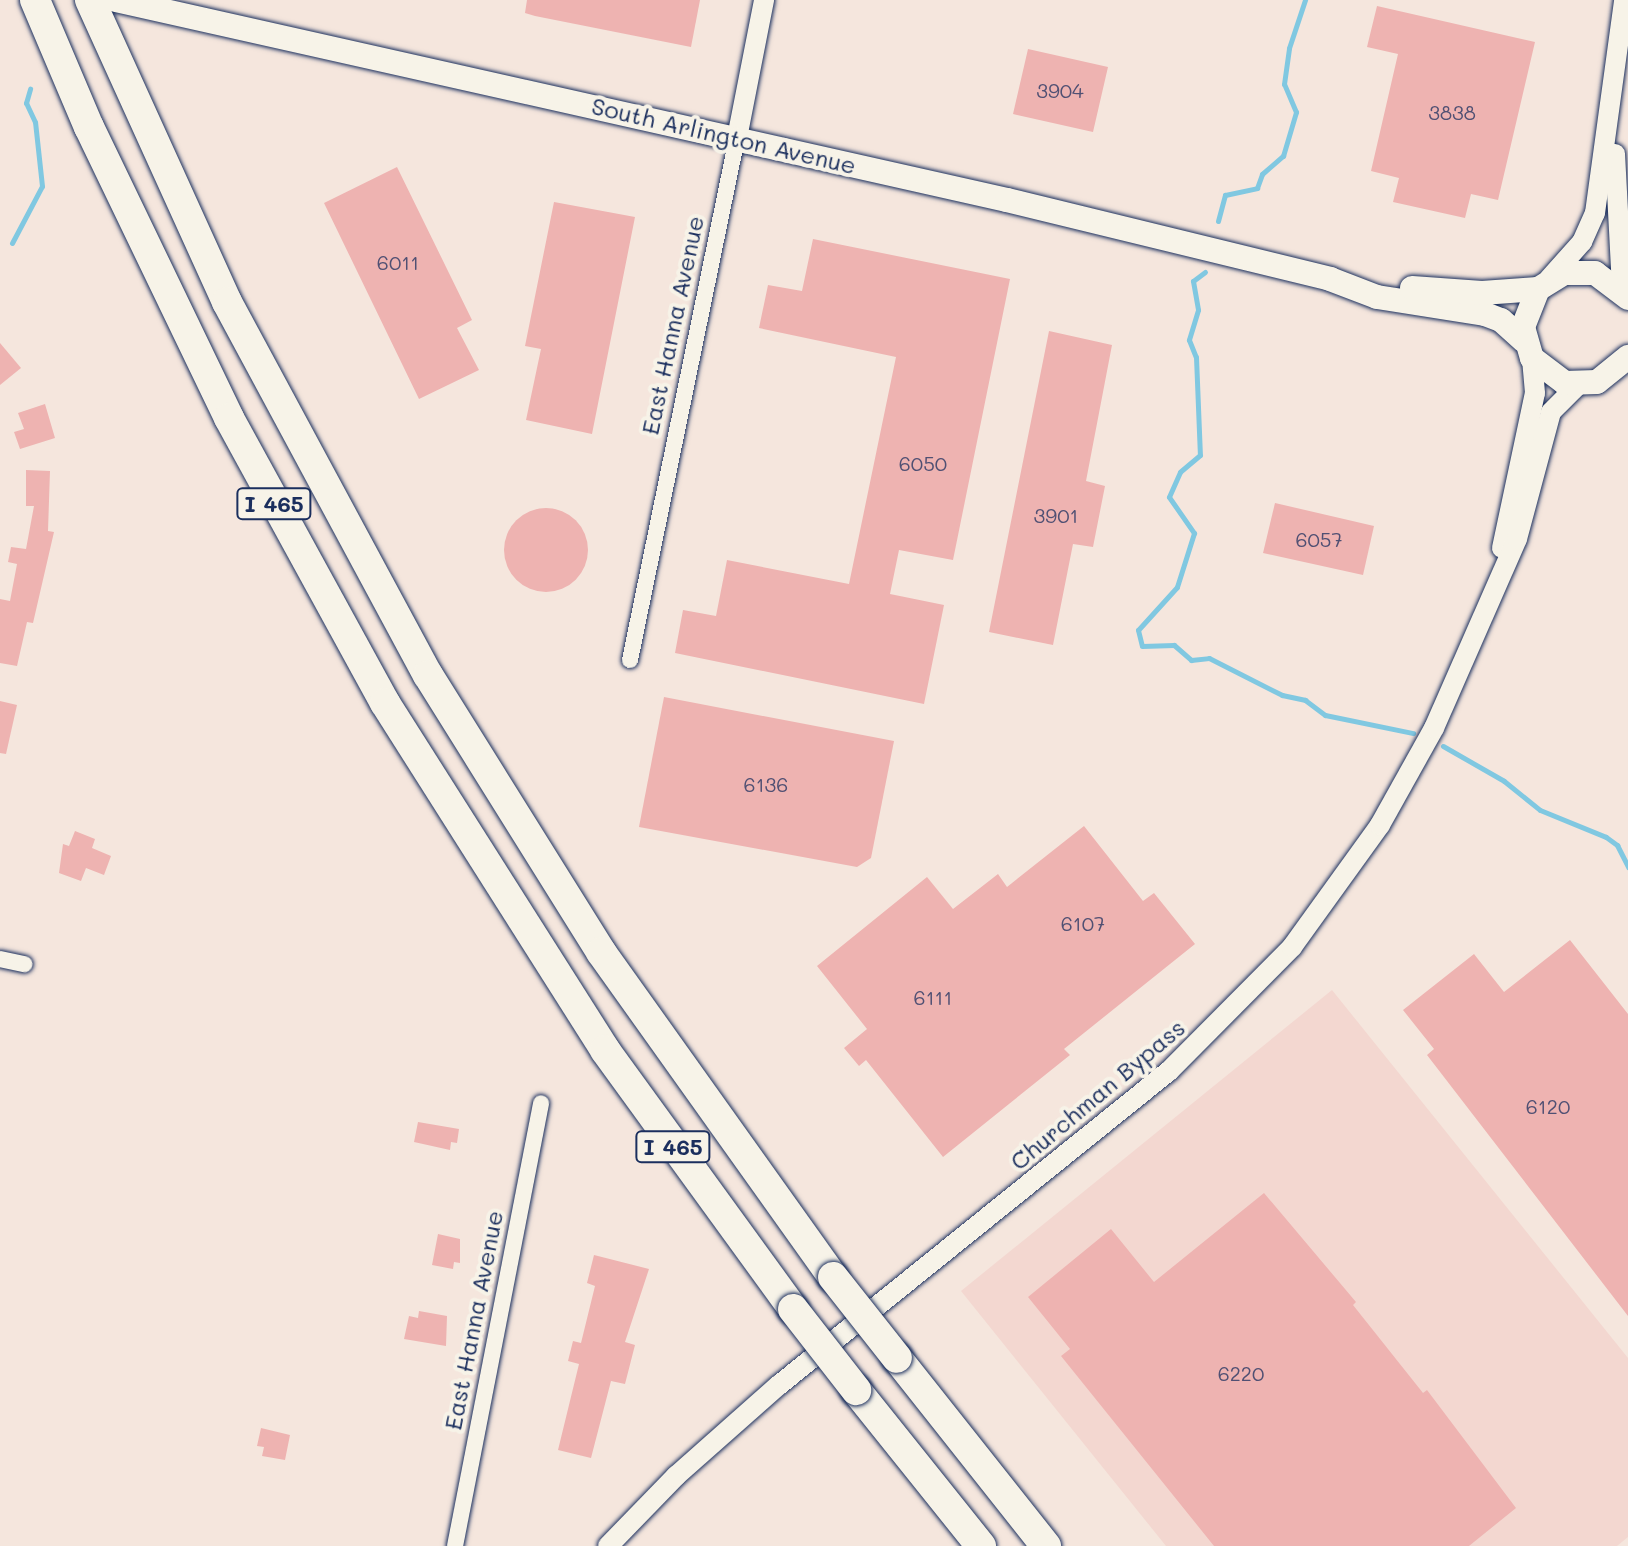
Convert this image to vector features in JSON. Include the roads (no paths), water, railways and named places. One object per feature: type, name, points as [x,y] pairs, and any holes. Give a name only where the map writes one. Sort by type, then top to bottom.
[{"type":"highway","name":"I 465","points":[[35,0],[89,127],[222,404],[385,703],[605,1050],[793,1309],[981,1546]]},
{"type":"highway","name":"I 465","points":[[90,0],[227,302],[428,675],[601,952],[833,1277],[1046,1546]]},
{"type":"main road","name":"South Arlington Avenue","points":[[116,0],[737,138],[1330,279],[1377,297],[1485,314],[1501,320],[1552,377],[1578,385]]},
{"type":"main road","name":"South Arlington Avenue","points":[[1330,279],[1482,293],[1544,284],[1579,270],[1610,279],[1626,295]]},
{"type":"main road","points":[[1528,350],[1524,313],[1544,284]]},
{"type":"main road","points":[[1578,385],[1623,368]]},
{"type":"street","name":"East Hanna Avenue","points":[[630,660],[764,0]]},
{"type":"street","points":[[1622,9],[1622,214],[1626,295]]},
{"type":"street","points":[[1544,284],[1582,242],[1595,213],[1622,9]]},
{"type":"street","name":"Churchman Bypass","points":[[1496,580],[1535,393],[1528,350]]},
{"type":"street","name":"Churchman Bypass","points":[[608,1546],[757,1403],[1169,1071],[1292,947],[1396,800],[1447,701],[1526,515],[1551,412],[1578,385]]},
{"type":"street","points":[[0,959],[24,964]]},
{"type":"street","name":"East Hanna Avenue","points":[[455,1546],[541,1103]]},
{"type":"waterway","points":[[1218,221],[1225,195],[1257,188],[1262,174],[1283,156],[1296,112],[1284,84],[1289,48],[1305,0]]},
{"type":"waterway","points":[[12,243],[42,186],[35,122],[26,103],[30,89]]},
{"type":"waterway","points":[[1205,272],[1193,281],[1198,310],[1189,340],[1196,357],[1200,455],[1180,472],[1169,497],[1194,533],[1177,587],[1138,630],[1142,646],[1174,645],[1191,660],[1209,658],[1282,695],[1305,700],[1325,715],[1413,733]]},
{"type":"waterway","points":[[1443,746],[1504,781],[1540,810],[1606,837],[1617,845],[1628,867]]}]
